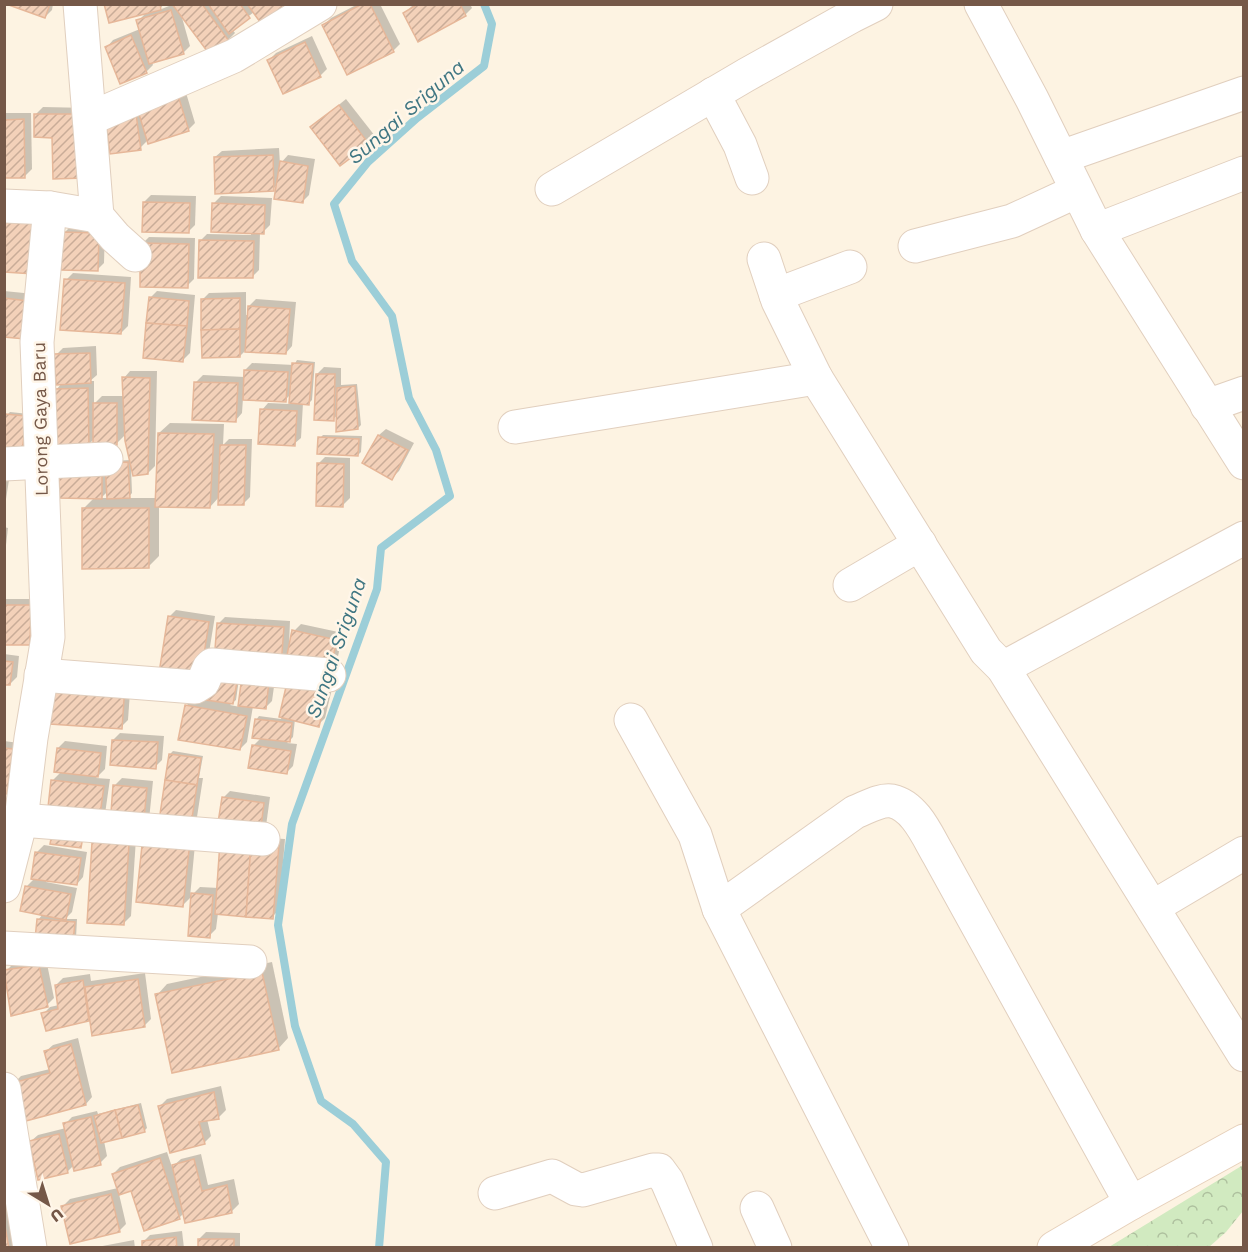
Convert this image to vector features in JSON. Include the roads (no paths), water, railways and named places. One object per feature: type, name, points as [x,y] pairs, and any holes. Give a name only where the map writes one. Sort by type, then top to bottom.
[{"type":"street","points":[[80,4],[91,118],[97,216],[135,255]]},
{"type":"street","points":[[552,189],[712,94],[876,4]]},
{"type":"street","points":[[981,4],[1097,230],[1244,463]]},
{"type":"street","points":[[91,118],[234,56],[301,9]]},
{"type":"street","points":[[1061,158],[1244,93]]},
{"type":"street","points":[[712,94],[740,145],[752,178]]},
{"type":"street","points":[[1097,230],[1244,173]]},
{"type":"street","points":[[915,246],[1011,220],[1077,190]]},
{"type":"street","points":[[4,206],[50,208],[97,216]]},
{"type":"street","name":"Lorong Gaya Baru","points":[[4,886],[21,820],[18,736],[41,675],[48,637],[37,342],[50,208]]},
{"type":"street","points":[[764,259],[776,295],[816,378],[986,651],[1003,668],[1244,1055]]},
{"type":"street","points":[[776,295],[850,267]]},
{"type":"street","points":[[515,427],[816,378]]},
{"type":"street","points":[[1207,406],[1244,393]]},
{"type":"street","points":[[4,464],[106,459]]},
{"type":"street","points":[[1003,668],[1244,538]]},
{"type":"street","points":[[850,585],[920,544]]},
{"type":"street","points":[[41,675],[195,687],[203,682],[212,664],[329,675]]},
{"type":"street","points":[[631,720],[695,835],[719,909],[891,1248]]},
{"type":"street","points":[[719,909],[855,812],[876,803],[891,801],[905,808],[920,822],[1131,1203]]},
{"type":"street","points":[[21,820],[263,840]]},
{"type":"street","points":[[1153,908],[1244,853]]},
{"type":"street","points":[[4,948],[250,962]]},
{"type":"street","points":[[4,1089],[30,1248]]},
{"type":"street","points":[[1054,1248],[1244,1141]]},
{"type":"street","points":[[495,1193],[552,1176],[576,1189],[584,1190],[659,1170],[667,1181],[696,1248]]},
{"type":"street","points":[[758,1208],[775,1248]]},
{"type":"waterway","name":"Sungai Sriguna","points":[[379,1248],[386,1162],[353,1124],[321,1101],[295,1026],[278,925],[292,824],[377,589],[381,548],[450,496],[436,450],[409,398],[392,316],[352,261],[334,204],[368,162],[417,118],[484,66],[492,24],[484,4]]}]
